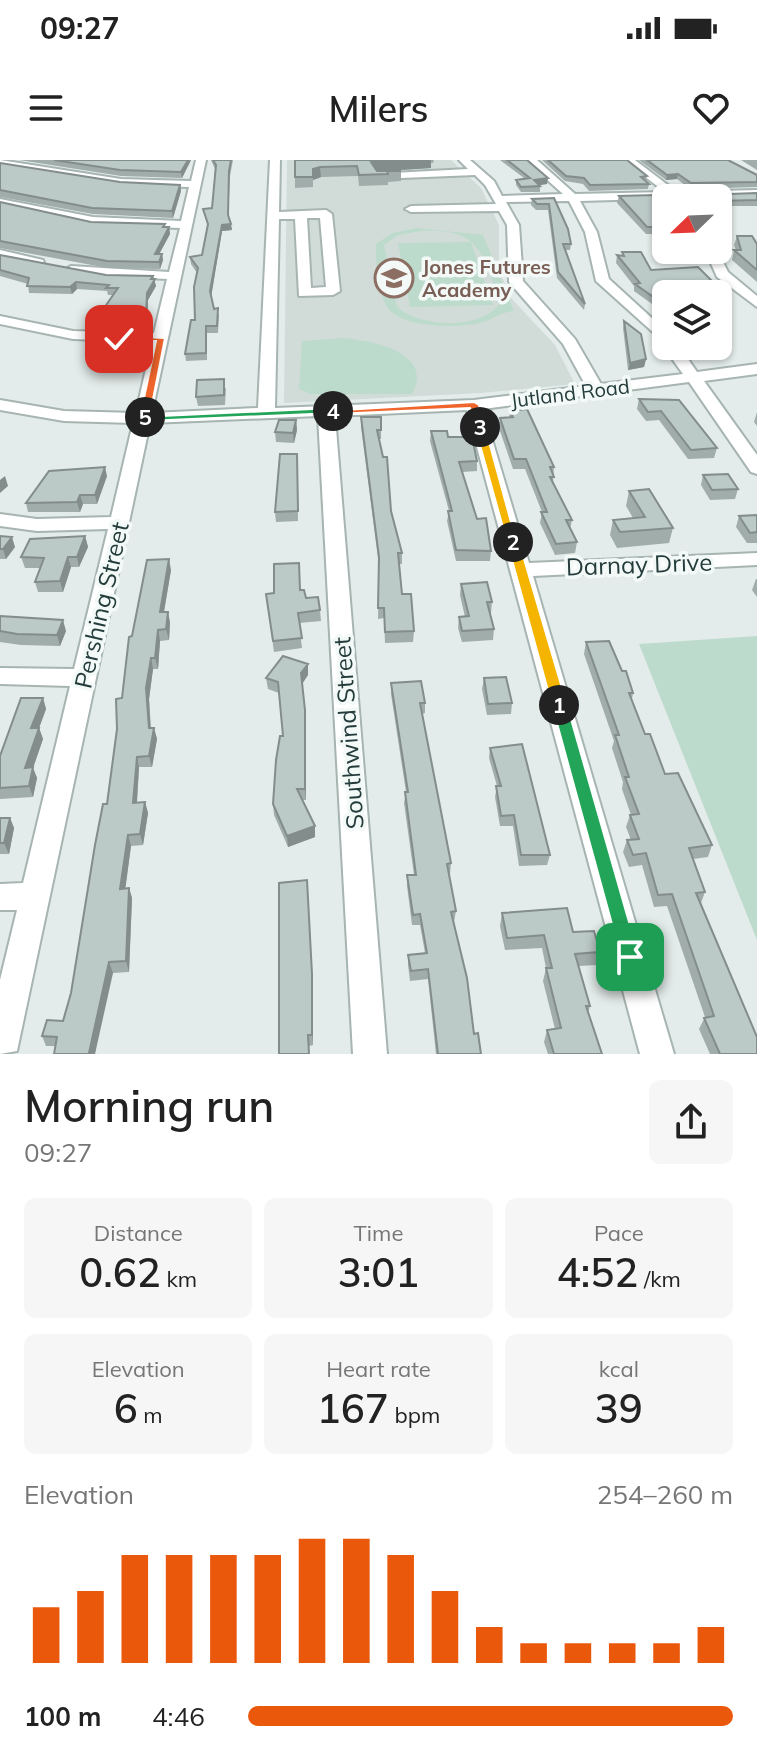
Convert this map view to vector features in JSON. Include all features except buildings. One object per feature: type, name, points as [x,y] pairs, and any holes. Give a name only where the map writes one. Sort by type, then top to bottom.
[{"type":"street","name":"Pershing Street","points":[[0,1051],[201,160]]},
{"type":"street","points":[[266,413],[275,160]]},
{"type":"street","points":[[438,160],[441,182],[449,198],[502,201]]},
{"type":"street","points":[[530,160],[573,198],[591,229],[597,270],[603,281],[652,327]]},
{"type":"street","points":[[628,160],[660,184]]},
{"type":"street","points":[[0,162],[121,182],[196,184]]},
{"type":"street","points":[[377,176],[441,182],[462,166]]},
{"type":"street","points":[[462,166],[478,172],[502,201],[516,237],[516,282],[570,342],[597,392]]},
{"type":"street","points":[[462,166],[466,185]]},
{"type":"street","points":[[732,194],[757,193]]},
{"type":"street","points":[[411,209],[502,201],[652,196]]},
{"type":"street","points":[[0,202],[101,222],[187,225]]},
{"type":"street","points":[[273,216],[326,214],[333,291],[304,293],[301,215]]},
{"type":"street","points":[[0,254],[96,274],[176,276]]},
{"type":"street","points":[[717,264],[722,274],[757,303]]},
{"type":"street","points":[[0,320],[73,335],[161,338]]},
{"type":"street","points":[[680,360],[757,468]]},
{"type":"street","name":"Jutland Road","points":[[0,405],[64,416],[145,418],[474,405],[597,392],[757,369]]},
{"type":"street","points":[[474,405],[657,1054]]},
{"type":"street","name":"Southwind Street","points":[[326,411],[370,1054]]},
{"type":"street","points":[[0,520],[37,525],[119,523]]},
{"type":"street","name":"Darnay Drive","points":[[521,570],[757,559]]},
{"type":"street","points":[[0,676],[85,678]]},
{"type":"street","points":[[0,897],[33,896]]},
{"type":"shaded area","name":"Jones Futures Academy","points":[[287,160],[451,160],[481,188],[499,225],[499,270],[512,299],[555,345],[575,384],[481,393],[284,403]]},
{"type":"green space","points":[[417,228],[483,235],[514,311],[480,323],[457,326],[415,323],[393,313],[381,292],[376,250],[376,244],[392,233]],"holes":[[[440,231],[466,238],[482,255],[499,298],[499,305],[489,313],[477,319],[448,323],[420,319],[397,307],[384,245],[398,235]]]},
{"type":"green space","points":[[471,242],[493,305],[410,307],[398,243]]},
{"type":"green space","points":[[344,338],[384,346],[408,359],[415,368],[417,380],[412,394],[310,394],[299,389],[302,341]]},
{"type":"green space","points":[[757,636],[757,940],[639,644]]},
{"type":"place","name":"Jones Futures Academy","points":[[394,278]]},
{"type":"route","points":[[119,339],[161,338],[145,418],[474,405],[630,957]]}]
